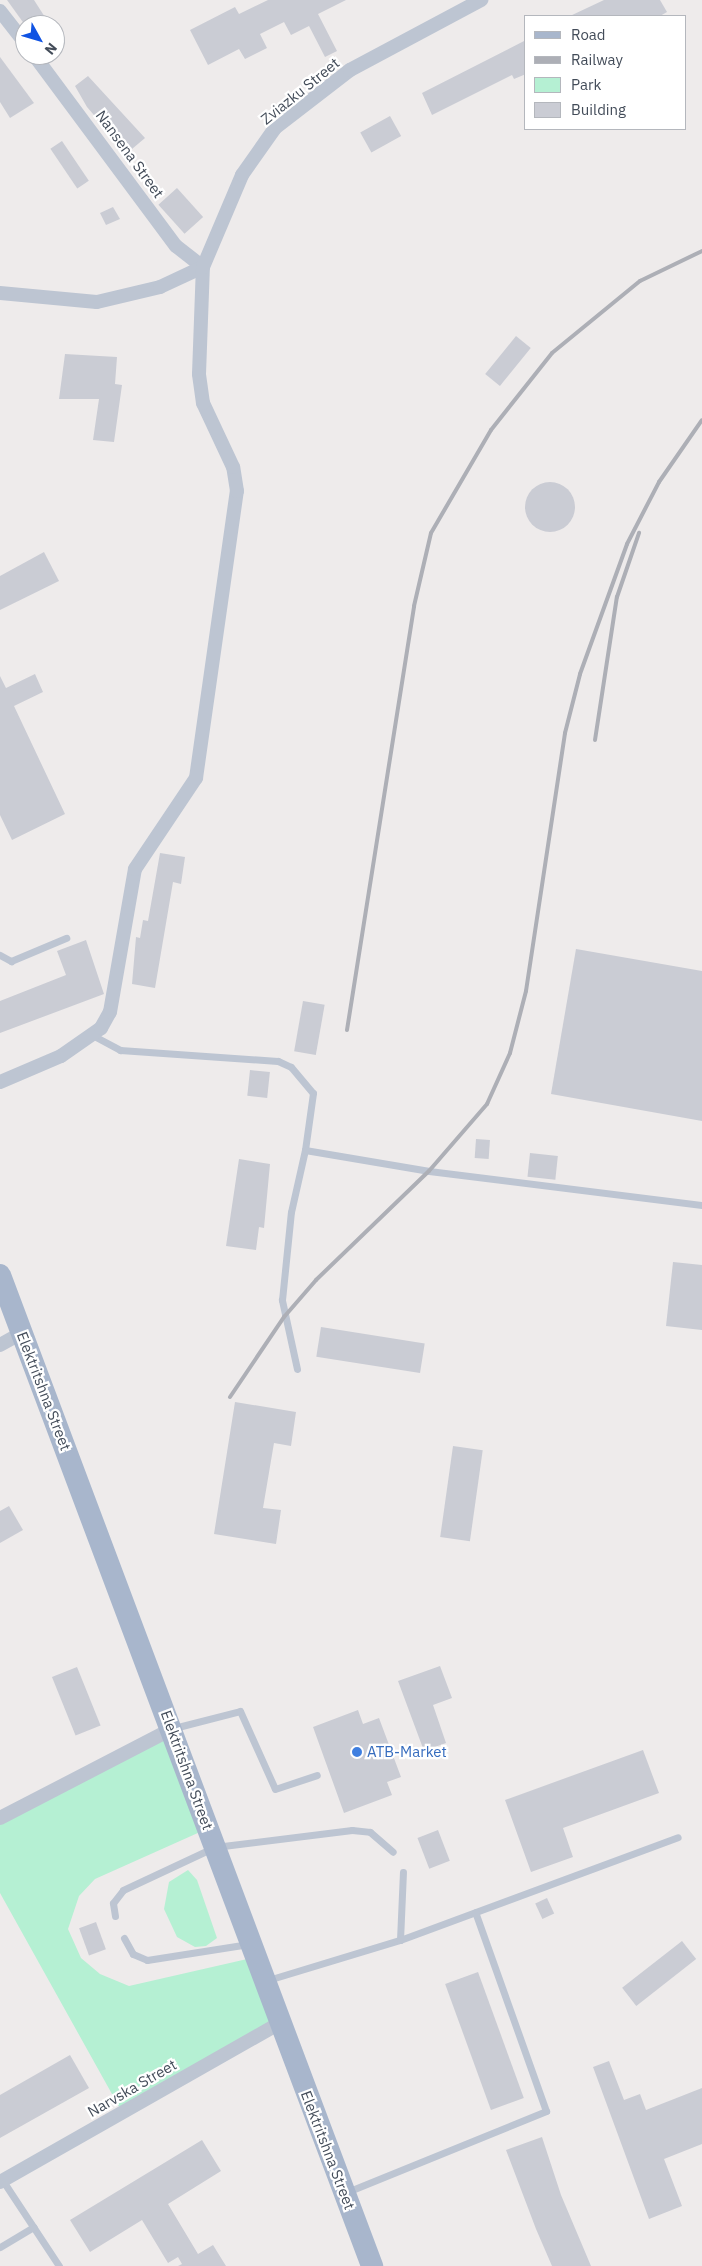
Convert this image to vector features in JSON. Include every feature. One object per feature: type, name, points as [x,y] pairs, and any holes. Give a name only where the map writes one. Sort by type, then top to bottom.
[{"type":"main road","name":"Elektritshna Street","points":[[0,1275],[372,2266]]},
{"type":"street","name":"Zviazku Street","points":[[203,267],[242,175],[275,128],[350,70],[481,0]]},
{"type":"street","points":[[0,11],[15,30]]},
{"type":"street","name":"Nansena Street","points":[[41,65],[176,246],[203,267]]},
{"type":"street","points":[[0,293],[97,302],[160,287],[203,267],[199,374],[203,403],[233,467],[237,491],[196,778],[135,869],[110,1012],[94,1036],[0,1082]]},
{"type":"street","points":[[0,1345],[22,1332]]},
{"type":"street","points":[[0,1818],[172,1729]]},
{"type":"street","name":"Narvska Street","points":[[1,2181],[280,2022]]},
{"type":"lane","points":[[0,955],[11,962],[66,938]]},
{"type":"lane","points":[[94,1036],[120,1050],[278,1061],[291,1067],[313,1093],[305,1150],[291,1212],[282,1300],[297,1369]]},
{"type":"lane","points":[[305,1150],[429,1172],[702,1204]]},
{"type":"lane","points":[[172,1729],[240,1711],[275,1789],[317,1775]]},
{"type":"lane","points":[[115,1916],[113,1903],[123,1890],[215,1847],[352,1830],[370,1832],[393,1852]]},
{"type":"lane","points":[[265,1981],[400,1940],[678,1837]]},
{"type":"lane","points":[[400,1940],[403,1872]]},
{"type":"lane","points":[[345,2193],[546,2111],[476,1912]]},
{"type":"lane","points":[[124,1938],[133,1954],[147,1960],[252,1944]]},
{"type":"lane","points":[[1,2181],[59,2266]]},
{"type":"lane","points":[[0,2247],[33,2227]]},
{"type":"green space","points":[[172,1729],[209,1828],[95,1879],[79,1896],[68,1929],[81,1958],[100,1974],[129,1986],[256,1957],[280,2023],[122,2112],[0,1893],[0,1818]]},
{"type":"green space","points":[[188,1870],[197,1880],[217,1938],[206,1946],[195,1947],[177,1937],[164,1909],[169,1882]]},
{"type":"building","points":[[7,0],[34,0],[44,15],[18,15]]},
{"type":"building","points":[[268,0],[346,0],[318,14],[337,51],[325,57],[309,26],[291,35],[284,22],[260,34],[267,48],[245,59],[239,49],[208,65],[190,30],[235,7],[239,14]]},
{"type":"building","points":[[604,0],[660,0],[667,12],[662,15],[572,15]]},
{"type":"building","points":[[524,41],[524,75],[514,79],[512,75],[432,115],[422,93]]},
{"type":"building","points":[[0,57],[34,103],[10,118],[0,102]]},
{"type":"building","points":[[88,76],[145,138],[132,149],[117,131],[112,136],[87,107],[75,86]]},
{"type":"building","points":[[390,116],[401,136],[371,153],[360,132]]},
{"type":"building","points":[[62,141],[89,181],[77,189],[50,149]]},
{"type":"building","points":[[177,188],[203,217],[185,234],[158,205]]},
{"type":"building","points":[[113,207],[120,219],[106,225],[100,213]]},
{"type":"building","points":[[516,336],[531,348],[500,386],[485,374]]},
{"type":"building","points":[[65,354],[117,357],[115,384],[122,385],[114,442],[93,440],[99,399],[59,399]]},
{"type":"building","points":[[550,482],[560,484],[568,489],[573,497],[575,507],[573,517],[568,525],[560,530],[550,532],[540,530],[532,525],[527,517],[525,507],[527,497],[532,489],[540,484]]},
{"type":"building","points":[[44,552],[59,581],[0,610],[0,576]]},
{"type":"building","points":[[35,674],[43,692],[14,706],[65,814],[12,840],[0,815],[0,676],[6,688]]},
{"type":"building","points":[[160,853],[185,857],[181,884],[173,882],[155,988],[132,984],[136,937],[140,938],[143,920],[148,921]]},
{"type":"building","points":[[86,940],[104,994],[0,1033],[0,1001],[66,975],[57,951]]},
{"type":"building","points":[[576,949],[702,971],[702,1121],[551,1094]]},
{"type":"building","points":[[303,1001],[325,1005],[316,1055],[294,1051]]},
{"type":"building","points":[[250,1070],[270,1072],[267,1098],[247,1096]]},
{"type":"building","points":[[476,1139],[490,1140],[489,1159],[475,1158]]},
{"type":"building","points":[[530,1153],[558,1156],[555,1180],[527,1177]]},
{"type":"building","points":[[239,1159],[270,1164],[264,1228],[259,1227],[256,1250],[226,1246]]},
{"type":"building","points":[[673,1262],[702,1265],[702,1330],[666,1326]]},
{"type":"building","points":[[321,1327],[425,1343],[420,1373],[316,1357]]},
{"type":"building","points":[[235,1402],[296,1412],[291,1446],[274,1443],[263,1508],[281,1510],[276,1544],[214,1534]]},
{"type":"building","points":[[453,1446],[483,1450],[470,1541],[440,1537]]},
{"type":"building","points":[[9,1506],[23,1530],[0,1543],[0,1511]]},
{"type":"building","points":[[440,1666],[452,1698],[433,1705],[446,1743],[424,1751],[398,1681]]},
{"type":"building","points":[[77,1667],[101,1725],[76,1736],[52,1677]]},
{"type":"building","name":"ATB-Market","points":[[358,1710],[363,1724],[379,1718],[401,1777],[387,1782],[392,1795],[344,1813],[313,1727]]},
{"type":"building","points":[[643,1750],[659,1793],[563,1828],[573,1857],[531,1872],[505,1800]]},
{"type":"building","points":[[438,1830],[450,1861],[429,1869],[417,1838]]},
{"type":"building","points":[[547,1898],[554,1913],[542,1919],[535,1903]]},
{"type":"building","points":[[96,1922],[106,1949],[89,1955],[79,1928]]},
{"type":"building","points":[[682,1941],[696,1959],[636,2006],[622,1988]]},
{"type":"building","points":[[478,1972],[524,2098],[491,2110],[445,1984]]},
{"type":"building","points":[[70,2055],[89,2088],[0,2138],[0,2095]]},
{"type":"building","points":[[609,2061],[624,2100],[640,2094],[646,2110],[702,2088],[702,2144],[664,2159],[682,2206],[649,2219],[593,2067]]},
{"type":"building","points":[[542,2137],[561,2195],[591,2266],[552,2266],[536,2229],[506,2150]]},
{"type":"building","points":[[202,2140],[221,2171],[168,2204],[198,2254],[213,2245],[226,2266],[178,2266],[182,2264],[178,2257],[168,2263],[142,2220],[90,2252],[70,2220]]},
{"type":"railway","points":[[347,1030],[414,606],[431,533],[491,430],[552,353],[640,281],[702,251]]},
{"type":"railway","points":[[230,1397],[284,1317],[316,1280],[429,1171],[487,1104],[510,1053],[526,991],[565,733],[580,674],[627,544],[659,482],[702,420]]},
{"type":"railway","points":[[595,740],[617,597],[639,533]]},
{"type":"place","name":"ATB-Market","points":[[357,1752]]}]
